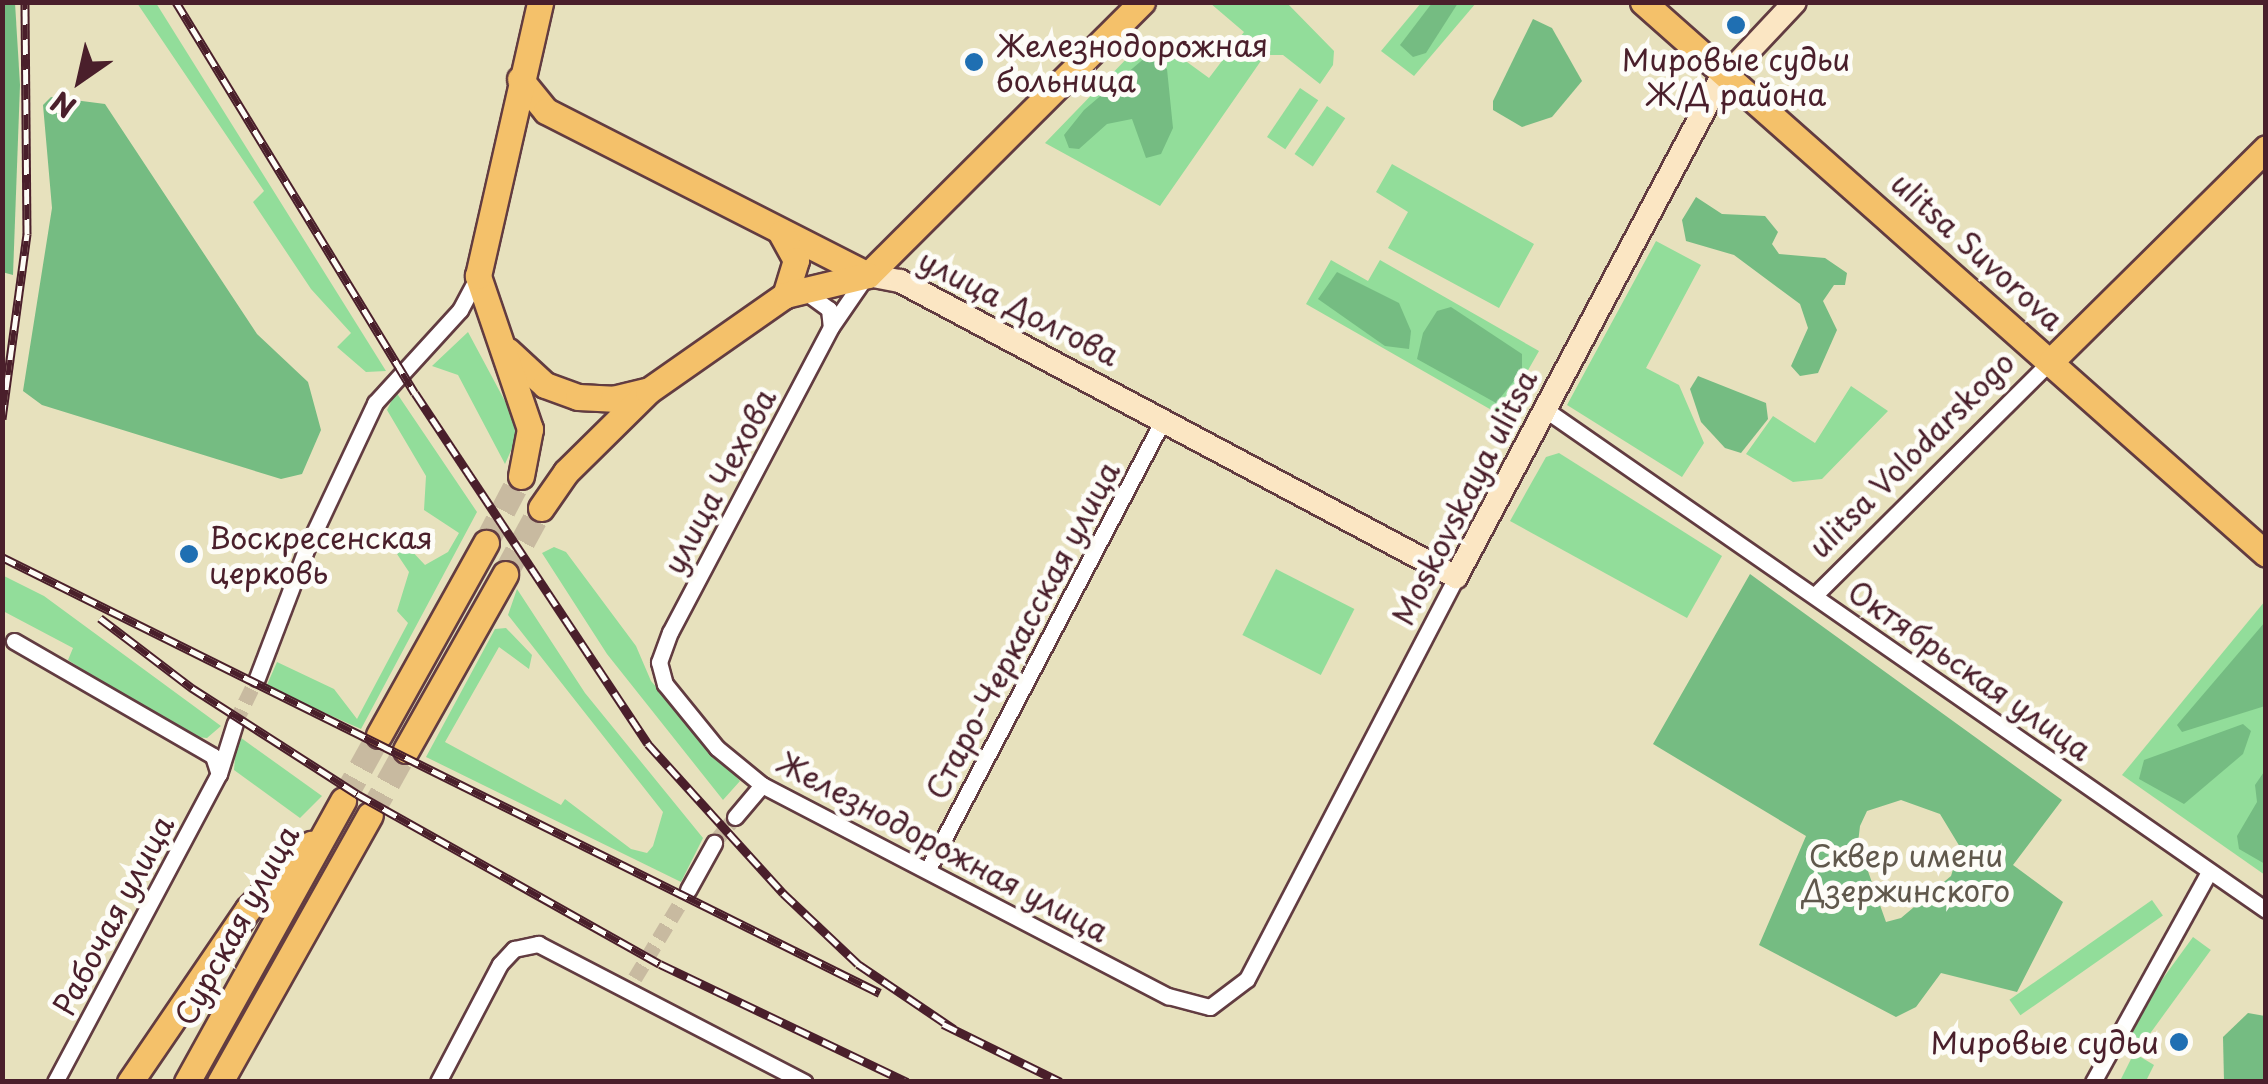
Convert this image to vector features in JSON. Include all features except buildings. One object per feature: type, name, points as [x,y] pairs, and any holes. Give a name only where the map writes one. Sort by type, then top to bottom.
[{"type":"main road","points":[[521,476],[530,429],[478,276],[540,2]]},
{"type":"main road","points":[[541,508],[566,472],[648,391],[794,293],[868,275],[1142,2]]},
{"type":"main road","name":"ulitsa Suvorova","points":[[1643,2],[2052,360],[2266,554]]},
{"type":"main road","name":"Moskovskaya ulitsa","points":[[1456,576],[1542,408],[1728,73],[1795,2]]},
{"type":"main road","name":"улица Долгова","points":[[520,78],[546,111],[868,275],[900,281],[1456,576]]},
{"type":"main road","points":[[508,130],[524,113],[546,111]]},
{"type":"main road","name":"ulitsa Volodarskogo","points":[[2052,360],[2266,148]]},
{"type":"main road","points":[[779,230],[796,260],[794,293]]},
{"type":"main road","points":[[496,334],[530,374],[578,397],[613,399],[648,391]]},
{"type":"main road","points":[[378,735],[486,543]]},
{"type":"main road","points":[[406,750],[505,574]]},
{"type":"main road","name":"Сурская улица","points":[[186,1082],[343,800]]},
{"type":"main road","name":"Сурская улица","points":[[220,1082],[370,814]]},
{"type":"main road","points":[[130,1082],[236,924],[326,831]]},
{"type":"street","name":"улица Чехова","points":[[658,662],[830,327],[868,275]]},
{"type":"street","points":[[257,678],[306,552],[385,387],[460,310],[478,276]]},
{"type":"street","points":[[794,293],[829,309],[830,327]]},
{"type":"street","name":"ulitsa Volodarskogo","points":[[1815,595],[2052,360]]},
{"type":"street","name":"Октябрьская улица","points":[[1542,408],[2266,910]]},
{"type":"street","name":"Старо-Черкасская улица","points":[[929,867],[1164,418]]},
{"type":"street","name":"Moskovskaya ulitsa","points":[[1190,1005],[1210,1007],[1247,979],[1456,576]]},
{"type":"street","points":[[14,641],[213,756],[219,774]]},
{"type":"street","name":"Железнодорожная улица","points":[[658,662],[665,684],[717,748],[762,785],[929,867],[1190,1005]]},
{"type":"street","name":"Рабочая улица","points":[[55,1082],[219,774],[235,723]]},
{"type":"street","points":[[735,817],[762,785]]},
{"type":"street","points":[[688,890],[714,842]]},
{"type":"street","points":[[2093,1082],[2208,872]]},
{"type":"street","points":[[438,1082],[514,949],[538,944],[631,984],[804,1082]]},
{"type":"green space","points":[[2,3],[15,3],[20,85],[13,275],[2,272]]},
{"type":"green space","points":[[137,3],[156,3],[386,371],[366,372],[337,347],[351,333],[311,289],[253,202],[264,191]]},
{"type":"green space","points":[[1210,3],[1287,3],[1334,51],[1333,65],[1320,84],[1283,55],[1265,55],[1160,206],[1045,143],[1134,51],[1154,38],[1209,78],[1244,32]]},
{"type":"green space","points":[[1421,3],[1476,3],[1414,76],[1381,51]]},
{"type":"green space","points":[[1432,3],[1458,3],[1426,53],[1413,57],[1400,45]]},
{"type":"green space","points":[[1533,19],[1552,28],[1582,81],[1552,117],[1522,127],[1493,110],[1493,101]]},
{"type":"green space","points":[[1147,56],[1167,69],[1173,128],[1161,154],[1146,158],[1132,119],[1107,124],[1079,149],[1069,148],[1064,135],[1084,110]]},
{"type":"green space","points":[[1300,88],[1318,100],[1285,149],[1267,137]]},
{"type":"green space","points":[[51,97],[105,104],[257,334],[308,382],[321,430],[302,474],[281,479],[42,405],[23,391],[52,208],[43,105]]},
{"type":"green space","points":[[1327,106],[1345,118],[1313,166],[1295,154]]},
{"type":"green space","points":[[1392,164],[1534,244],[1499,308],[1388,248],[1408,212],[1376,192]]},
{"type":"green space","points":[[1696,197],[1722,214],[1765,216],[1778,232],[1772,244],[1779,254],[1825,258],[1847,273],[1845,285],[1834,285],[1823,301],[1837,330],[1818,373],[1800,376],[1791,366],[1808,328],[1800,304],[1734,255],[1686,241],[1682,220]]},
{"type":"green space","points":[[1656,241],[1701,265],[1646,368],[1679,385],[1704,443],[1682,477],[1567,405]]},
{"type":"green space","points":[[1331,260],[1368,281],[1380,260],[1539,351],[1502,416],[1306,304]]},
{"type":"green space","points":[[1337,272],[1399,303],[1411,331],[1409,349],[1385,346],[1318,299]]},
{"type":"green space","points":[[1451,307],[1522,354],[1522,371],[1496,403],[1417,359],[1423,333],[1437,311]]},
{"type":"green space","points":[[468,332],[513,416],[516,439],[505,464],[458,375],[432,366]]},
{"type":"green space","points":[[1698,376],[1766,403],[1768,419],[1741,453],[1725,448],[1701,422],[1690,389]]},
{"type":"green space","points":[[1851,386],[1888,411],[1822,479],[1793,482],[1746,454],[1773,416],[1815,443]]},
{"type":"green space","points":[[396,392],[477,512],[361,729],[266,687],[277,662],[334,689],[357,719],[408,623],[397,611],[409,572],[397,554],[407,546],[425,565],[448,552],[459,533],[424,510],[426,476],[387,410]]},
{"type":"green space","points":[[1559,453],[1722,556],[1687,618],[1510,521],[1546,457]]},
{"type":"green space","points":[[554,547],[566,552],[636,646],[651,681],[740,781],[723,800],[607,654],[542,553]]},
{"type":"green space","points":[[1276,569],[1354,609],[1321,675],[1242,635]]},
{"type":"green space","name":"Сквер имени Дзержинского","points":[[1750,574],[2062,800],[2013,865],[2063,902],[2017,992],[1941,973],[1916,1007],[1896,1017],[1759,945],[1806,836],[1653,744]],"holes":[[[1901,800],[1940,814],[1960,847],[1951,876],[1901,918],[1886,922],[1858,843],[1867,811]]]},
{"type":"green space","points":[[2,575],[44,596],[221,726],[207,738],[186,736],[68,660],[73,648],[3,611]]},
{"type":"green space","points":[[517,589],[585,693],[703,838],[681,882],[426,757],[495,629],[506,628],[532,655],[529,669],[499,647],[445,742],[561,805],[565,799],[631,849],[647,853],[653,846],[663,812],[508,615]]},
{"type":"green space","points":[[2265,601],[2265,875],[2122,775]]},
{"type":"green space","points":[[2265,622],[2265,706],[2182,732],[2177,725]]},
{"type":"green space","points":[[2243,724],[2251,731],[2243,754],[2184,804],[2139,779],[2144,760]]},
{"type":"green space","points":[[237,735],[322,796],[300,818],[234,770]]},
{"type":"green space","points":[[2266,769],[2265,864],[2239,849],[2237,836],[2257,802],[2255,785]]},
{"type":"green space","points":[[2152,900],[2163,916],[2020,1015],[2009,1000]]},
{"type":"green space","points":[[2193,937],[2211,950],[2140,1047],[2122,1034]]},
{"type":"green space","points":[[2248,1013],[2265,1016],[2265,1081],[2224,1081],[2223,1037]]},
{"type":"green space","points":[[2134,1053],[2154,1065],[2146,1081],[2120,1081]]},
{"type":"tunnel","points":[[486,543],[521,476]]},
{"type":"tunnel","points":[[505,574],[541,508]]},
{"type":"tunnel","points":[[235,723],[257,678]]},
{"type":"tunnel","points":[[343,800],[379,735]]},
{"type":"tunnel","points":[[370,815],[406,750]]},
{"type":"tunnel","points":[[714,843],[735,817]]},
{"type":"tunnel","points":[[635,978],[688,890]]},
{"type":"railway","points":[[2,419],[27,234],[25,2]]},
{"type":"railway","points":[[176,2],[415,393],[648,744],[783,893],[858,964],[954,1029]]},
{"type":"railway","points":[[2,557],[880,993]]},
{"type":"railway","points":[[100,618],[192,688],[357,794],[660,964],[907,1082]]},
{"type":"railway","points":[[943,1024],[1061,1082]]},
{"type":"place","name":"Мировые судьи Ж/Д района","points":[[1736,25]]},
{"type":"place","name":"Железнодорожная больница","points":[[974,62]]},
{"type":"place","name":"Воскресенская церковь","points":[[189,554]]},
{"type":"place","name":"Мировые судьи","points":[[2179,1042]]}]
